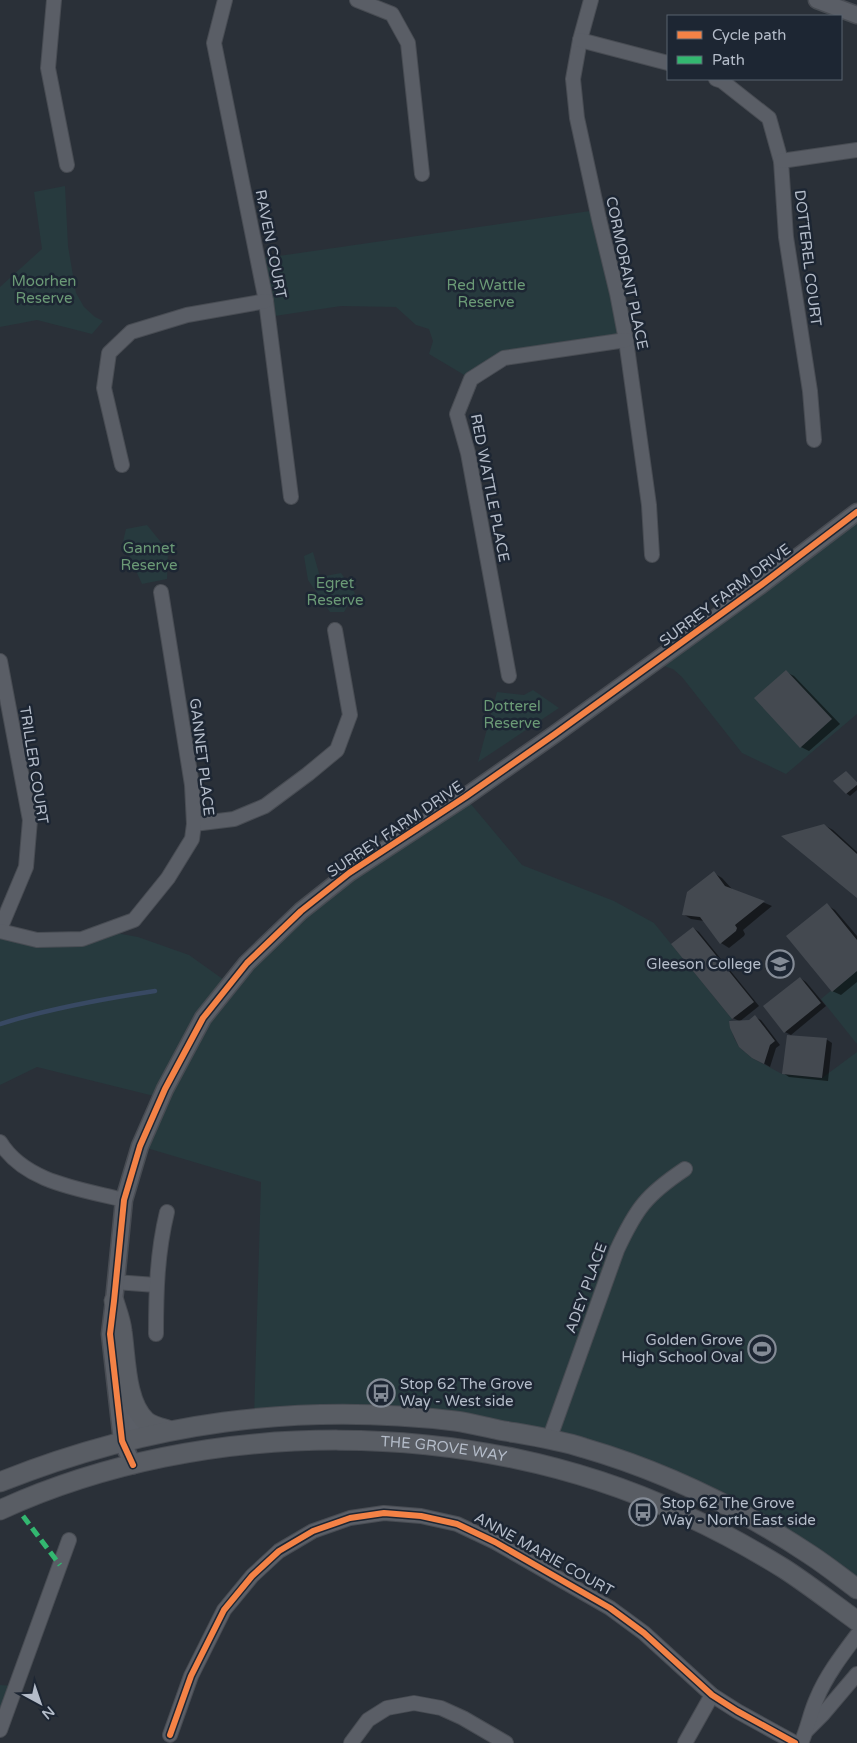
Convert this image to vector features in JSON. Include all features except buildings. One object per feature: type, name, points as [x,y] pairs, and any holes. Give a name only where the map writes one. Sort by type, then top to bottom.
[{"type":"main road","points":[[115,1291],[129,1386],[138,1409],[144,1418],[152,1424],[168,1430]]},
{"type":"main road","name":"THE GROVE WAY","points":[[0,1482],[77,1454],[129,1439],[168,1430],[233,1420],[278,1416],[359,1414],[457,1421],[584,1448],[688,1487],[767,1528],[810,1554],[857,1589]]},
{"type":"main road","points":[[129,1439],[133,1465]]},
{"type":"main road","name":"THE GROVE WAY","points":[[0,1510],[27,1498],[133,1465],[224,1447],[339,1440],[418,1444],[542,1465],[586,1477],[647,1498],[724,1534],[781,1567],[857,1621]]},
{"type":"main road","points":[[542,1465],[549,1440]]},
{"type":"street","points":[[54,0],[48,68],[67,165]]},
{"type":"street","name":"RAVEN COURT","points":[[225,0],[214,43],[266,301],[291,497]]},
{"type":"street","points":[[358,0],[392,14],[408,43],[422,174]]},
{"type":"street","name":"CORMORANT PLACE","points":[[591,0],[580,40],[574,79],[577,118],[626,340],[649,505],[652,555]]},
{"type":"street","points":[[817,0],[857,15]]},
{"type":"street","points":[[580,40],[667,63]]},
{"type":"street","name":"DOTTEREL COURT","points":[[719,80],[769,118],[781,161],[786,238],[810,391],[814,440]]},
{"type":"street","points":[[781,161],[857,150]]},
{"type":"street","points":[[122,465],[104,388],[109,352],[131,332],[187,315],[266,301]]},
{"type":"street","name":"RED WATTLE PLACE","points":[[510,676],[468,453],[457,414],[471,379],[504,358],[626,340]]},
{"type":"street","name":"SURREY FARM DRIVE","points":[[129,1439],[110,1351],[110,1321],[115,1291],[124,1200],[140,1146],[162,1097],[203,1018],[247,963],[301,910],[349,873],[475,790],[655,663],[857,512]]},
{"type":"street","name":"GANNET PLACE","points":[[0,930],[37,940],[82,940],[134,920],[168,878],[192,839],[194,824],[192,785],[161,592]]},
{"type":"street","points":[[194,824],[234,819],[265,806],[337,750],[350,715],[335,630]]},
{"type":"street","name":"TRILLER COURT","points":[[0,661],[30,820],[26,867],[0,930]]},
{"type":"street","points":[[0,1142],[16,1161],[36,1175],[68,1186],[124,1200]]},
{"type":"street","name":"ADEY PLACE","points":[[549,1440],[617,1250],[631,1220],[640,1206],[657,1188],[685,1169]]},
{"type":"street","points":[[156,1334],[156,1284],[167,1212]]},
{"type":"street","points":[[115,1291],[156,1284]]},
{"type":"street","points":[[129,1386],[129,1439]]},
{"type":"street","name":"ANNE MARIE COURT","points":[[170,1735],[192,1676],[224,1610],[252,1576],[279,1551],[313,1531],[350,1518],[384,1513],[421,1516],[457,1524],[495,1542],[610,1608],[644,1633],[712,1695],[794,1743]]},
{"type":"street","points":[[0,1730],[69,1540]]},
{"type":"street","points":[[801,1743],[817,1697],[857,1635]]},
{"type":"street","points":[[807,1730],[857,1674]]},
{"type":"street","points":[[685,1743],[712,1695]]},
{"type":"street","points":[[351,1743],[368,1720],[387,1708],[414,1703],[441,1708],[463,1718],[506,1743]]},
{"type":"green space","name":"Moorhen Reserve","points":[[65,186],[68,246],[76,293],[84,307],[95,317],[103,321],[92,334],[37,320],[0,327],[0,287],[42,249],[34,192]]},
{"type":"green space","name":"Red Wattle Reserve","points":[[597,210],[626,340],[504,358],[471,379],[429,354],[433,341],[429,329],[416,325],[396,307],[341,306],[268,317],[258,259]]},
{"type":"green space","points":[[857,512],[857,714],[786,774],[742,753],[682,677],[673,669],[655,663]]},
{"type":"green space","name":"Gannet Reserve","points":[[147,525],[168,551],[167,579],[142,584],[123,542],[126,529]]},
{"type":"green space","name":"Egret Reserve","points":[[313,552],[320,577],[341,573],[355,593],[344,612],[330,612],[308,580],[304,556]]},
{"type":"green space","name":"Dotterel Reserve","points":[[533,690],[559,708],[478,762],[497,692],[524,695]]},
{"type":"green space","points":[[465,797],[522,865],[614,901],[654,923],[732,1019],[729,1021],[734,1038],[739,1047],[752,1058],[782,1074],[822,1078],[857,1052],[857,1578],[676,1482],[492,1428],[254,1418],[261,1182],[140,1146],[203,1018],[301,911]]},
{"type":"green space","points":[[0,931],[37,940],[105,931],[138,937],[189,955],[224,980],[154,1096],[37,1067],[0,1085]]},
{"type":"green space","points":[[857,969],[857,1044],[821,999]]},
{"type":"green space","points":[[0,1685],[16,1686],[0,1730]]},
{"type":"waterway","points":[[0,1024],[77,1004],[155,991]]},
{"type":"marked path","points":[[23,1516],[60,1565]]},
{"type":"cycle path","points":[[133,1465],[122,1441],[110,1334],[124,1200],[140,1146],[165,1089],[203,1018],[247,963],[301,911],[349,873],[465,797],[555,734],[761,585],[857,512]]},
{"type":"cycle path","points":[[170,1735],[191,1676],[224,1610],[252,1576],[279,1551],[313,1531],[350,1518],[384,1513],[421,1516],[457,1524],[495,1542],[610,1608],[644,1633],[712,1695],[795,1743]]},
{"type":"place","name":"Gleeson College","points":[[780,964]]},
{"type":"place","name":"Golden Grove High School Oval","points":[[762,1349]]},
{"type":"place","name":"Stop 62 The Grove Way - West side","points":[[381,1393]]},
{"type":"place","name":"Stop 62 The Grove Way - North East side","points":[[643,1512]]}]
